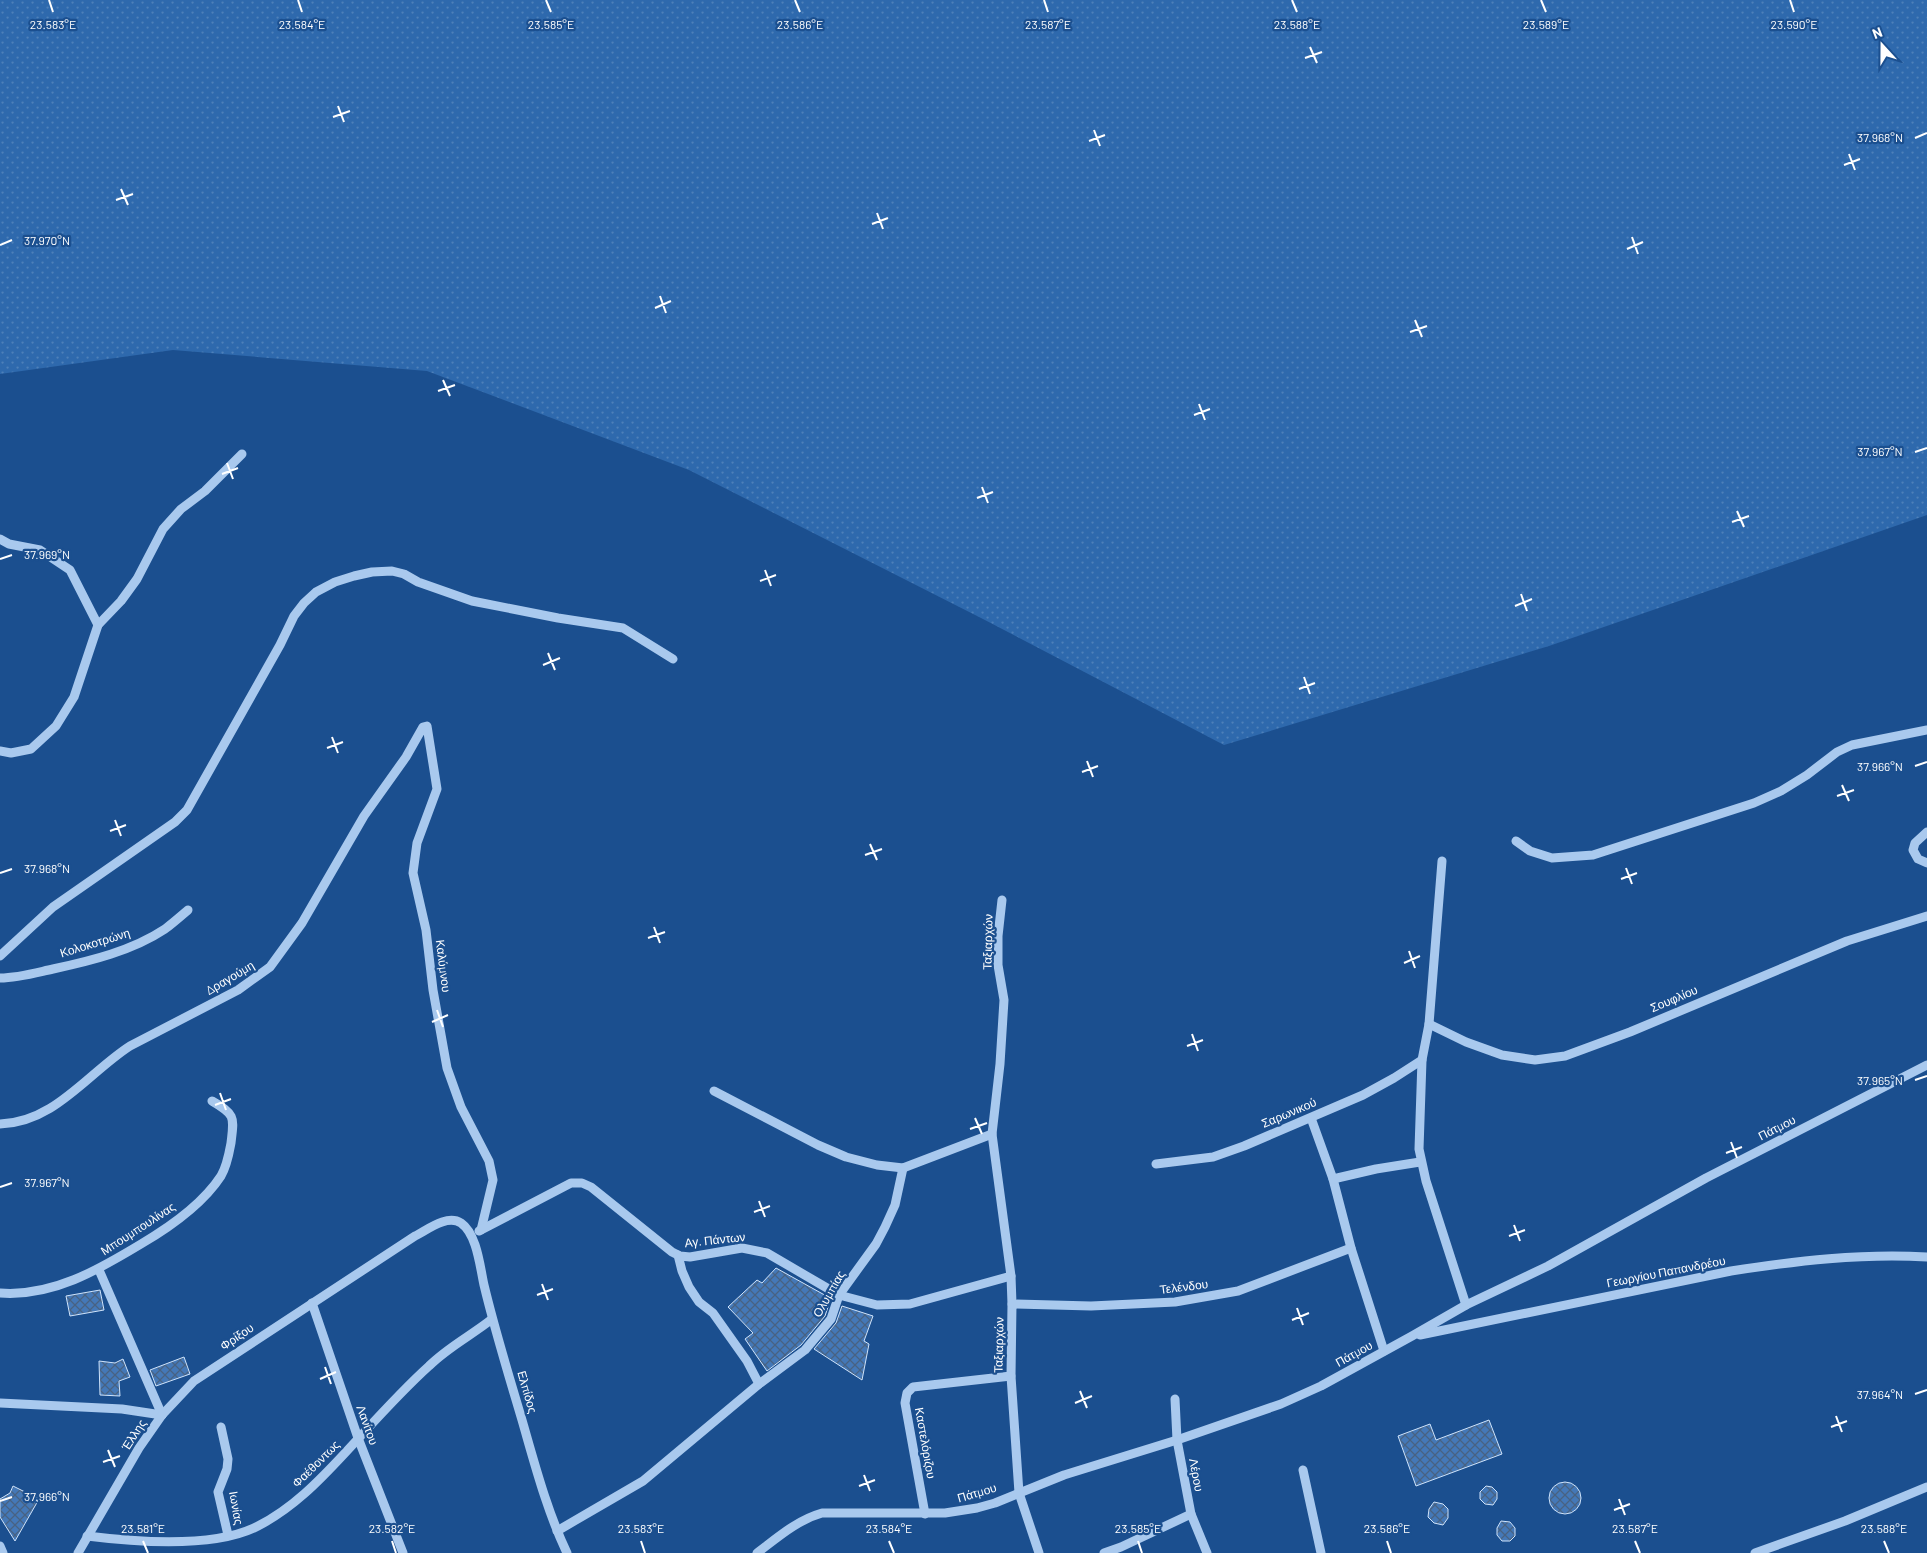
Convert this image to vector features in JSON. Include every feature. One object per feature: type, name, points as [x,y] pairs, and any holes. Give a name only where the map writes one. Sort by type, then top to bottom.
[{"type":"street","points":[[0,751],[11,753],[31,749],[56,726],[74,697],[98,625],[121,601],[137,579],[163,530],[181,509],[205,490],[242,454]]},
{"type":"street","points":[[0,539],[9,544],[40,550],[70,570],[98,625]]},
{"type":"street","points":[[0,956],[53,907],[175,822],[187,810],[280,646],[294,616],[316,592],[335,582],[372,572],[398,573],[472,601],[558,618],[623,628],[673,659]]},
{"type":"street","name":"Καλύμνου","points":[[412,745],[423,727],[427,726],[437,789],[417,843],[413,873],[426,930],[433,990],[447,1068],[461,1107],[489,1161],[491,1170],[492,1180],[481,1230]]},
{"type":"street","points":[[1516,841],[1530,851],[1552,858],[1593,855],[1719,816],[1768,797],[1807,775],[1837,752],[1852,746],[1927,730]]},
{"type":"street","name":"Δραγούμη","points":[[0,1124],[13,1123],[38,1115],[77,1090],[114,1057],[138,1040],[238,990],[270,967],[297,931],[364,816],[398,769],[412,745]]},
{"type":"street","points":[[1927,832],[1915,844],[1913,850],[1918,859],[1927,863]]},
{"type":"street","points":[[1442,861],[1429,1024],[1422,1060],[1419,1149],[1420,1162],[1466,1305]]},
{"type":"street","name":"Ταξιαρχών","points":[[1002,900],[998,936],[998,965],[1004,1000],[1000,1064],[992,1134],[1010,1276],[1012,1304],[1011,1376],[1019,1493],[1039,1553]]},
{"type":"street","name":"Κολοκοτρώνη","points":[[0,978],[13,978],[84,962],[116,952],[164,929],[188,910]]},
{"type":"street","name":"Σουφλίου","points":[[1429,1024],[1466,1042],[1502,1055],[1535,1060],[1566,1056],[1630,1032],[1847,941],[1927,916]]},
{"type":"street","name":"Σαρωνικού","points":[[1156,1164],[1213,1157],[1244,1146],[1363,1095],[1422,1060]]},
{"type":"street","name":"Πάτμου","points":[[757,1553],[805,1519],[822,1513],[925,1514],[962,1512],[995,1503],[1064,1474],[1177,1440],[1281,1404],[1321,1386],[1466,1305],[1548,1266],[1706,1178],[1927,1065]]},
{"type":"street","points":[[714,1091],[818,1145],[846,1157],[877,1165],[903,1168],[992,1134]]},
{"type":"street","name":"Μπουμπουλίνας","points":[[0,1293],[32,1292],[51,1288],[99,1270],[162,1232],[197,1204],[222,1174],[229,1155],[234,1122],[225,1109],[212,1101]]},
{"type":"street","points":[[1311,1118],[1333,1179],[1351,1248],[1384,1351]]},
{"type":"street","points":[[1333,1179],[1376,1169],[1420,1162]]},
{"type":"street","name":"Ολυμπίας","points":[[557,1532],[643,1481],[759,1384],[805,1350],[831,1319],[839,1296],[876,1244],[895,1206],[903,1168]]},
{"type":"street","name":"Αγ. Πάντων","points":[[472,1235],[571,1184],[582,1183],[591,1187],[678,1255],[690,1257],[742,1248],[767,1253],[839,1296],[877,1305],[910,1304],[1010,1276]]},
{"type":"street","name":"Φρίξου","points":[[162,1415],[194,1381],[312,1303],[438,1224],[450,1221],[460,1222],[472,1235]]},
{"type":"street","name":"Ελπίδος","points":[[472,1235],[492,1319],[542,1489],[557,1532],[567,1553]]},
{"type":"street","name":"Τελένδου","points":[[1012,1304],[1092,1306],[1175,1302],[1238,1291],[1351,1248]]},
{"type":"street","points":[[678,1255],[689,1287],[699,1302],[713,1313],[747,1361],[759,1384]]},
{"type":"street","name":"Γεωργίου Παπανδρέου","points":[[1412,1336],[1783,1263],[1846,1258],[1927,1257]]},
{"type":"street","name":"Έλλης","points":[[78,1553],[139,1448],[162,1415],[99,1270]]},
{"type":"street","name":"Λανίτου","points":[[312,1303],[358,1438],[403,1553]]},
{"type":"street","name":"Φαέθοντως","points":[[87,1536],[140,1542],[165,1542],[228,1536],[257,1526],[310,1490],[429,1365],[492,1319]]},
{"type":"street","name":"Καστελόριζου","points":[[925,1514],[905,1403],[907,1392],[913,1387],[1011,1376]]},
{"type":"street","name":"Λέρου","points":[[1175,1399],[1177,1440],[1191,1514],[1208,1553]]},
{"type":"street","points":[[0,1403],[122,1409],[162,1415]]},
{"type":"street","name":"Ιωνίας","points":[[221,1427],[228,1459],[227,1469],[218,1492],[228,1536]]},
{"type":"street","points":[[1302,1470],[1321,1553]]},
{"type":"street","points":[[1755,1553],[1845,1521],[1927,1487]]},
{"type":"street","points":[[1104,1553],[1191,1514]]},
{"type":"street","points":[[0,1546],[3,1553]]},
{"type":"shaded area","points":[[0,0],[1927,0],[1927,515],[1549,646],[1224,745],[983,619],[689,470],[427,371],[173,350],[0,374]]},
{"type":"building","points":[[776,1268],[830,1298],[830,1301],[825,1316],[801,1345],[767,1371],[745,1339],[753,1333],[728,1307],[757,1280],[762,1283]]},
{"type":"building","points":[[100,1290],[104,1310],[70,1316],[66,1296]]},
{"type":"building","points":[[842,1306],[873,1316],[864,1341],[869,1344],[862,1380],[814,1349],[836,1323]]},
{"type":"building","points":[[184,1357],[190,1374],[156,1386],[150,1370]]},
{"type":"building","points":[[123,1359],[130,1377],[119,1381],[120,1396],[100,1395],[99,1361],[115,1363]]},
{"type":"building","points":[[1489,1420],[1502,1454],[1416,1486],[1398,1436],[1430,1424],[1436,1440]]},
{"type":"building","points":[[1565,1482],[1576,1487],[1581,1498],[1576,1509],[1565,1514],[1554,1509],[1549,1498],[1554,1487]]},
{"type":"building","points":[[13,1486],[39,1499],[15,1541],[0,1517],[0,1499],[10,1493]]},
{"type":"building","points":[[1486,1486],[1492,1487],[1497,1492],[1497,1499],[1493,1505],[1485,1504],[1480,1499],[1480,1492]]},
{"type":"building","points":[[1434,1502],[1443,1504],[1448,1509],[1448,1518],[1443,1525],[1434,1523],[1428,1517],[1429,1509]]},
{"type":"building","points":[[1501,1521],[1510,1522],[1515,1528],[1515,1536],[1510,1541],[1502,1541],[1497,1535],[1497,1528]]}]
